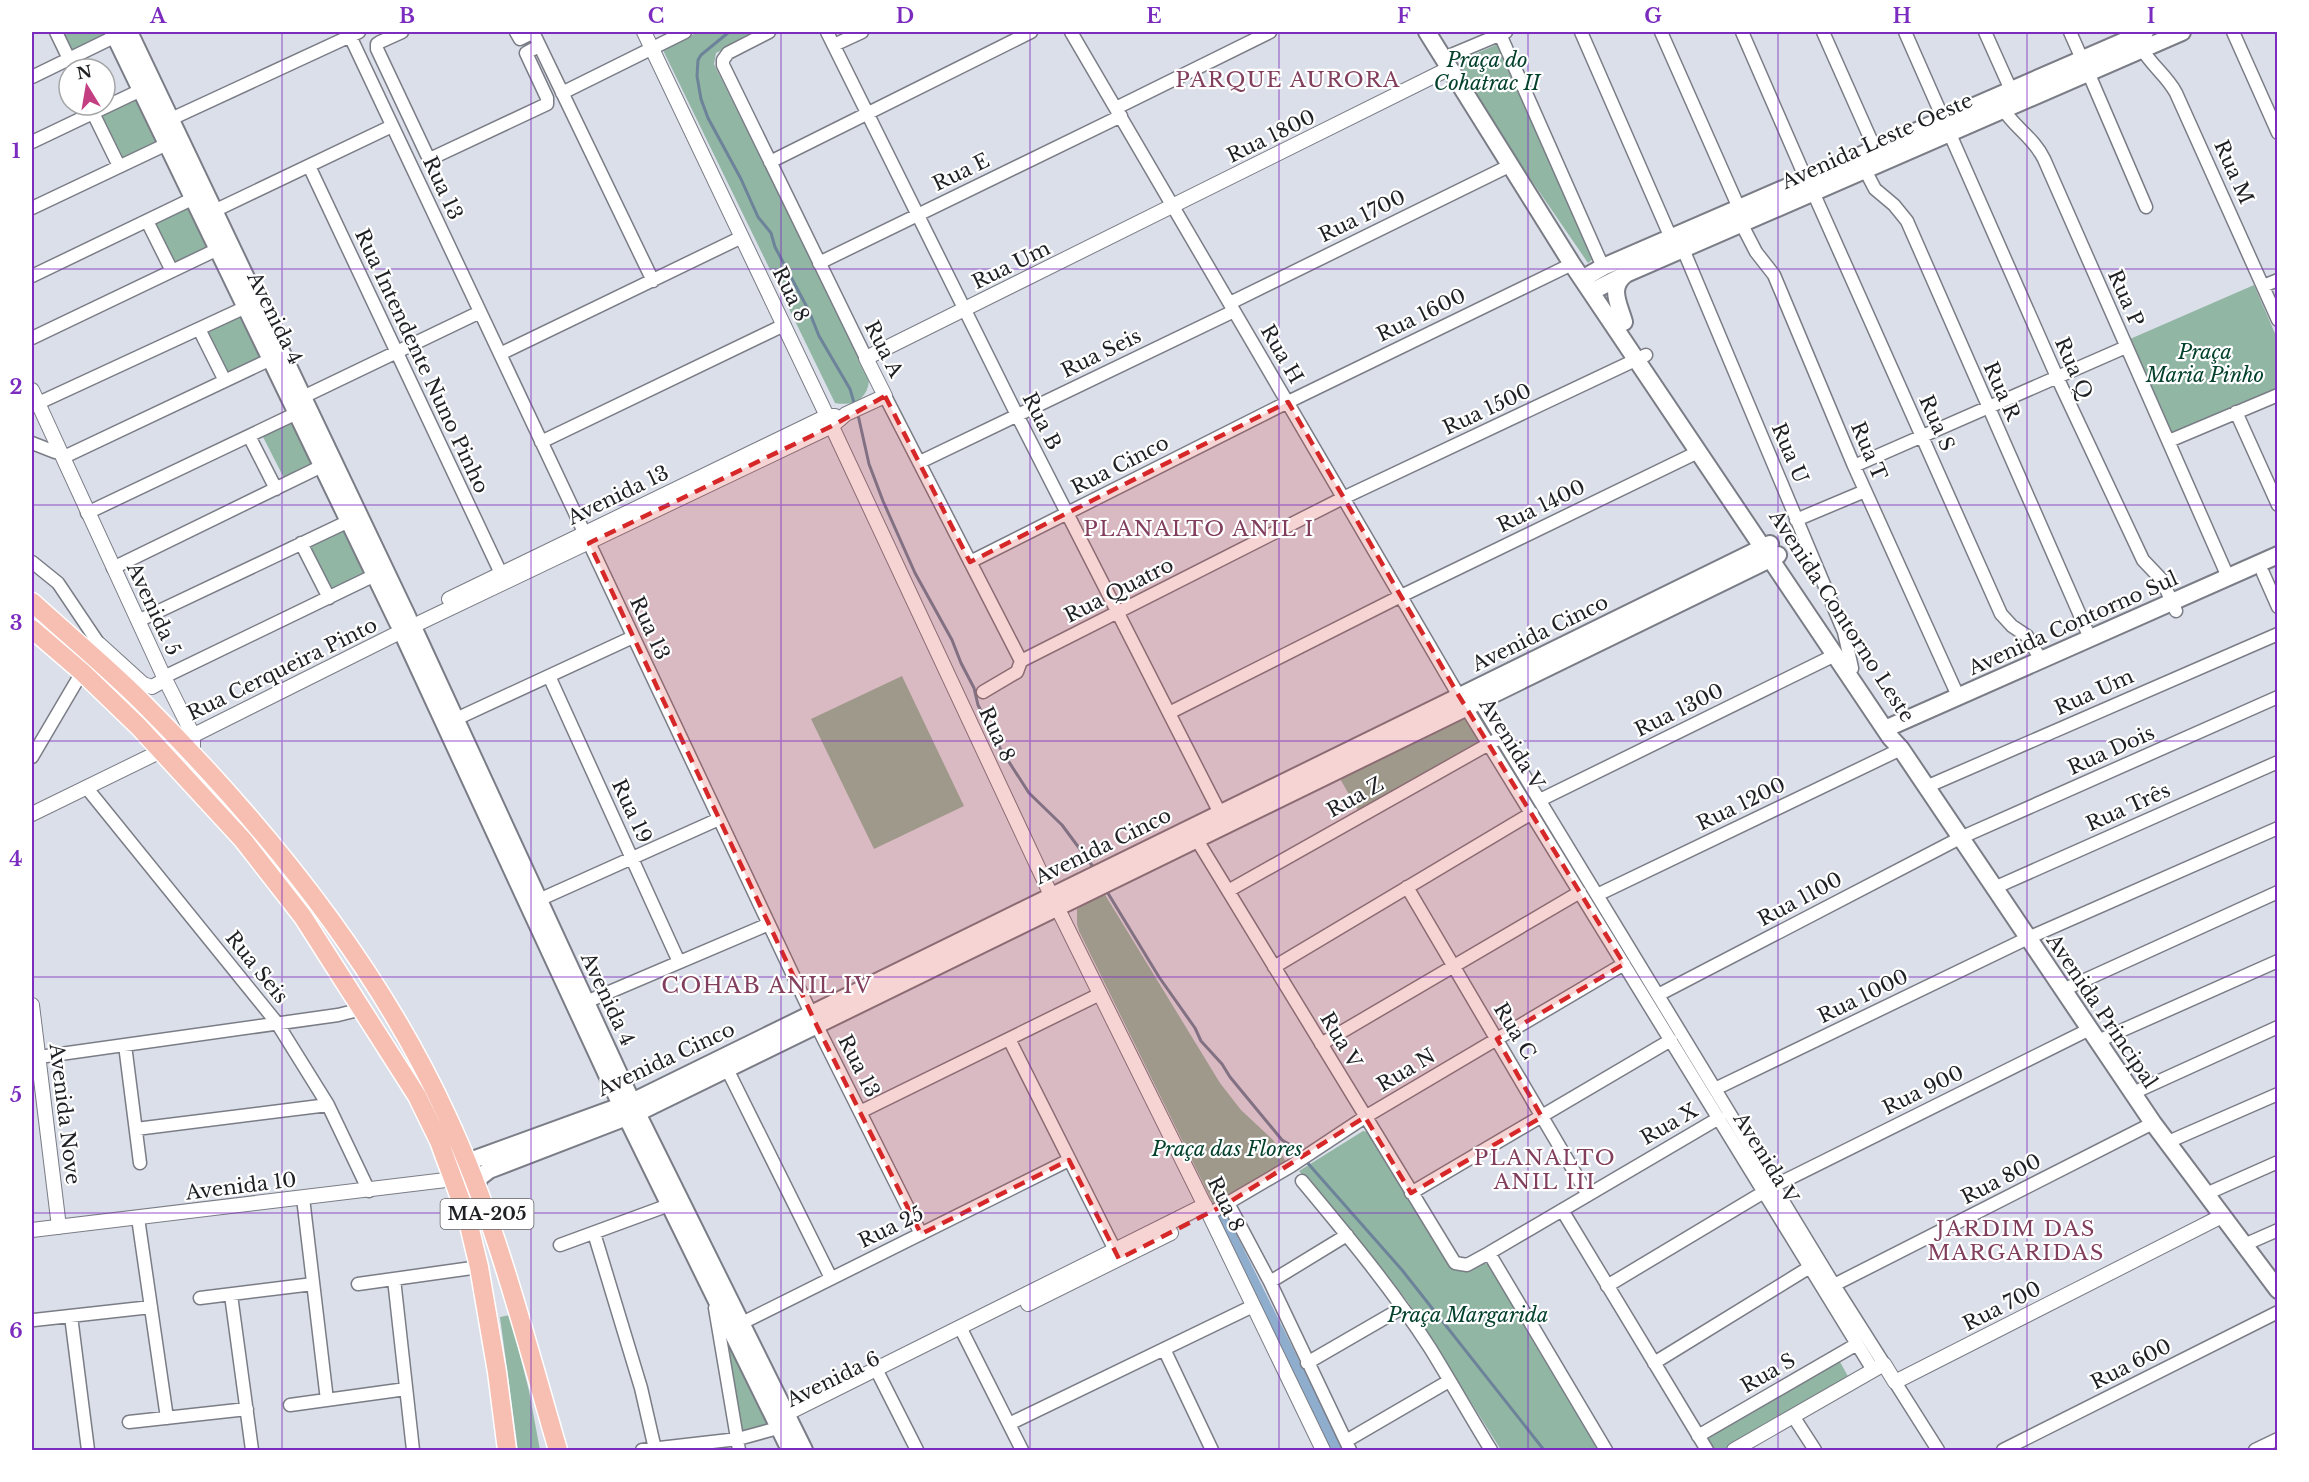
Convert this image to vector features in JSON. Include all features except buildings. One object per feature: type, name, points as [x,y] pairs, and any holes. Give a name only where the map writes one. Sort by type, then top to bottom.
[{"type":"main road","name":"Avenida Contorno Leste","points":[[1426,32],[1572,264],[1594,280],[1698,452],[1770,551],[1835,655],[1849,669]]},
{"type":"main road","name":"Avenida Leste Oeste","points":[[1594,280],[1809,186],[1875,149],[2003,109],[2145,32]]},
{"type":"main road","name":"Avenida Leste Oeste","points":[[1809,186],[1865,170],[2011,90],[2142,49],[2182,32]]},
{"type":"main road","name":"Avenida 4","points":[[124,35],[171,119],[194,198],[218,249],[236,272],[288,379],[297,413],[322,466],[342,492],[349,521],[375,575],[406,625],[456,719],[518,869]]},
{"type":"main road","name":"Avenida 4","points":[[124,35],[141,90],[167,144],[185,165],[214,211],[246,307],[271,359],[303,397],[342,492],[581,1004],[669,1205],[713,1294],[735,1326]]},
{"type":"main road","name":"Avenida Contorno Leste","points":[[1511,165],[1624,322],[1642,358],[1892,735]]},
{"type":"main road","name":"Avenida Leste Oeste","points":[[1594,280],[1628,273],[1677,243]]},
{"type":"main road","points":[[1624,322],[1615,289],[1617,282],[1628,273]]},
{"type":"main road","name":"Avenida Cinco","points":[[467,1162],[629,1110],[1124,867],[1468,702],[1770,551]]},
{"type":"main road","name":"Avenida Contorno Sul","points":[[1892,735],[2174,606],[2228,577],[2277,555]]},
{"type":"main road","name":"Avenida Contorno Sul","points":[[1892,735],[1958,696],[2091,638],[2270,569]]},
{"type":"main road","points":[[32,602],[94,649],[141,700],[186,738],[194,757],[231,795],[312,895],[383,998],[447,1115],[467,1162],[459,1169],[454,1179]]},
{"type":"main road","points":[[32,629],[82,672],[161,751],[243,840],[296,909],[417,1096],[439,1141],[467,1217],[479,1267],[497,1372],[507,1450]]},
{"type":"main road","name":"Avenida Principal","points":[[1892,735],[2153,1123],[2277,1290]]},
{"type":"main road","name":"Avenida Cinco","points":[[1124,867],[1197,840],[1223,819]]},
{"type":"main road","name":"Avenida Cinco","points":[[476,1186],[480,1177],[489,1170],[727,1069],[814,1020]]},
{"type":"main road","name":"Avenida 4","points":[[629,1110],[735,1326],[785,1421],[804,1450]]},
{"type":"main road","name":"MA-205","points":[[467,1162],[504,1267],[558,1450]]},
{"type":"main road","name":"Avenida 4","points":[[785,1421],[790,1450]]},
{"type":"street","points":[[56,32],[68,57]]},
{"type":"street","points":[[402,32],[380,42],[376,49],[427,155],[432,158],[545,106],[547,98],[526,53],[535,48]]},
{"type":"street","name":"Rua 8","points":[[644,32],[830,421],[1054,902],[1323,1450]]},
{"type":"street","points":[[562,93],[685,32]]},
{"type":"street","name":"Rua A","points":[[769,32],[728,53],[724,56],[723,65],[885,396],[1022,661]]},
{"type":"street","name":"Rua B","points":[[827,32],[1017,416],[1223,819]]},
{"type":"street","points":[[834,45],[862,32]]},
{"type":"street","points":[[770,162],[1031,32]]},
{"type":"street","name":"Rua H","points":[[1071,32],[1401,596],[1468,702]]},
{"type":"street","name":"Rua E","points":[[819,262],[918,214],[1270,32]]},
{"type":"street","points":[[1447,63],[1502,32],[1594,280]]},
{"type":"street","name":"Rua U","points":[[1581,32],[1677,243],[1844,632],[1849,669]]},
{"type":"street","points":[[1661,32],[1740,216]]},
{"type":"street","name":"Rua S","points":[[1742,32],[2001,614],[2012,626],[2027,636],[2041,660]]},
{"type":"street","points":[[1823,32],[1875,149]]},
{"type":"street","name":"Rua Q","points":[[1905,32],[2057,377],[2143,560],[2162,580],[2174,606]]},
{"type":"street","points":[[1985,32],[2011,90]]},
{"type":"street","points":[[2070,32],[2146,207]]},
{"type":"street","points":[[2233,32],[2277,133]]},
{"type":"street","points":[[526,33],[562,93],[653,281]]},
{"type":"street","points":[[171,119],[355,34]]},
{"type":"street","name":"Rua 13","points":[[355,34],[392,126],[586,538],[814,1020],[921,1234]]},
{"type":"street","points":[[74,57],[124,35]]},
{"type":"street","name":"Rua M","points":[[2142,49],[2154,67],[2170,81],[2176,93],[2277,320]]},
{"type":"street","name":"Rua 1800","points":[[1173,206],[1447,63]]},
{"type":"street","points":[[32,77],[57,65]]},
{"type":"street","points":[[117,101],[141,90]]},
{"type":"street","name":"Rua P","points":[[2003,109],[2013,124],[2034,142],[2044,159],[2228,577]]},
{"type":"street","points":[[32,142],[83,117]]},
{"type":"street","points":[[95,117],[119,166]]},
{"type":"street","points":[[214,211],[392,126]]},
{"type":"street","points":[[32,208],[167,144]]},
{"type":"street","name":"Rua 1700","points":[[1232,307],[1511,165]]},
{"type":"street","name":"Rua Intendente Nuno Pinho","points":[[309,166],[502,577]]},
{"type":"street","name":"Rua R","points":[[1865,170],[1875,189],[1894,205],[1907,221],[2091,638]]},
{"type":"street","points":[[32,276],[194,198]]},
{"type":"street","name":"Rua Um","points":[[866,358],[1173,206]]},
{"type":"street","name":"Rua T","points":[[1740,216],[1756,252],[1774,274],[1854,466],[1958,696]]},
{"type":"street","points":[[147,221],[172,271]]},
{"type":"street","points":[[500,354],[742,237]]},
{"type":"street","points":[[32,338],[218,249]]},
{"type":"street","name":"Rua 1600","points":[[1288,402],[1572,264]]},
{"type":"street","points":[[2263,286],[2277,280]]},
{"type":"street","points":[[34,405],[246,307]]},
{"type":"street","name":"Rua Seis","points":[[920,462],[1017,416],[1232,307]]},
{"type":"street","points":[[303,397],[480,312]]},
{"type":"street","points":[[541,442],[784,325]]},
{"type":"street","points":[[199,329],[225,381]]},
{"type":"street","points":[[1854,466],[2126,347]]},
{"type":"street","name":"Rua 1500","points":[[1343,498],[1642,358]]},
{"type":"street","points":[[32,443],[60,455],[271,359]]},
{"type":"street","name":"Avenida 5","points":[[32,390],[34,405],[71,478],[164,677],[186,738]]},
{"type":"street","points":[[2169,441],[2277,395]]},
{"type":"street","name":"Avenida 13","points":[[406,625],[502,577],[885,396]]},
{"type":"street","name":"Rua Cinco","points":[[970,562],[1288,402]]},
{"type":"street","points":[[2236,412],[2277,505]]},
{"type":"street","points":[[87,513],[297,413]]},
{"type":"street","points":[[249,436],[276,489]]},
{"type":"street","name":"Rua 1400","points":[[1401,596],[1698,452]]},
{"type":"street","points":[[113,568],[322,466]]},
{"type":"street","points":[[1796,520],[1865,491]]},
{"type":"street","name":"Rua Quatro","points":[[983,692],[1017,672],[1022,661],[1343,498]]},
{"type":"street","points":[[138,621],[349,521]]},
{"type":"street","points":[[302,543],[328,598]]},
{"type":"street","points":[[32,562],[58,583],[94,649],[143,684],[152,687],[161,682],[164,677],[375,575]]},
{"type":"street","points":[[2270,569],[2277,607]]},
{"type":"street","points":[[1169,713],[1401,596]]},
{"type":"street","name":"Rua Cerqueira Pinto","points":[[186,738],[406,625]]},
{"type":"street","name":"Rua Um","points":[[1926,787],[2277,634]]},
{"type":"street","points":[[456,719],[633,637]]},
{"type":"street","name":"Rua 1300","points":[[1539,800],[1835,655]]},
{"type":"street","points":[[32,757],[82,672]]},
{"type":"street","name":"Rua 19","points":[[549,676],[679,962]]},
{"type":"street","name":"Rua Dois","points":[[1960,837],[2277,698]]},
{"type":"street","name":"Avenida V","points":[[1468,702],[1502,737],[1715,1089],[1810,1267],[1857,1344],[1879,1367]]},
{"type":"street","name":"Avenida V","points":[[1468,702],[1490,744],[1719,1118],[1834,1285],[1879,1367]]},
{"type":"street","name":"Rua 1200","points":[[1597,895],[1892,735]]},
{"type":"street","name":"Rua Z","points":[[1228,891],[1502,737]]},
{"type":"street","points":[[32,814],[161,751]]},
{"type":"street","name":"Rua Três","points":[[1994,888],[2277,762]]},
{"type":"street","name":"Rua Seis","points":[[86,787],[277,1023],[327,1105],[369,1191]]},
{"type":"street","points":[[1274,967],[1532,813]]},
{"type":"street","points":[[534,902],[719,819]]},
{"type":"street","points":[[2028,938],[2277,828]]},
{"type":"street","name":"Rua 1100","points":[[1658,995],[1960,837]]},
{"type":"street","name":"Rua V","points":[[1197,840],[1452,1260]]},
{"type":"street","name":"Rua C","points":[[1407,887],[1588,1195]]},
{"type":"street","points":[[1321,1044],[1580,892]]},
{"type":"street","points":[[2063,990],[2277,892]]},
{"type":"street","points":[[581,1004],[769,924]]},
{"type":"street","name":"Rua 1000","points":[[1715,1089],[2028,938]]},
{"type":"street","points":[[2094,1035],[2277,961]]},
{"type":"street","name":"Rua N","points":[[1207,1210],[1228,1203],[1292,1166],[1365,1117],[1624,964]]},
{"type":"street","points":[[860,1112],[1100,994]]},
{"type":"street","name":"Avenida Nove","points":[[32,1005],[35,1057],[59,1227]]},
{"type":"street","points":[[35,1057],[338,1015],[362,1009]]},
{"type":"street","points":[[2133,1093],[2277,1028]]},
{"type":"street","name":"Rua 900","points":[[1769,1189],[2094,1035]]},
{"type":"street","points":[[1009,1039],[1117,1255]]},
{"type":"street","points":[[1411,1192],[1671,1040]]},
{"type":"street","points":[[124,1045],[140,1163]]},
{"type":"street","points":[[727,1069],[831,1278]]},
{"type":"street","points":[[2168,1142],[2277,1094]]},
{"type":"street","points":[[136,1129],[327,1105]]},
{"type":"street","name":"Rua X","points":[[1452,1260],[1460,1265],[1467,1264],[1489,1253],[1719,1118]]},
{"type":"street","name":"Rua 800","points":[[1834,1285],[2153,1123]]},
{"type":"street","name":"Rua 25","points":[[735,1326],[1069,1160]]},
{"type":"street","points":[[2206,1194],[2277,1162]]},
{"type":"street","name":"Avenida 10","points":[[32,1230],[454,1179]]},
{"type":"street","points":[[1302,1181],[1347,1235],[1402,1308],[1491,1450]]},
{"type":"street","points":[[1607,1286],[1769,1189]]},
{"type":"street","points":[[303,1198],[327,1400]]},
{"type":"street","points":[[1228,1203],[1270,1281],[1348,1446],[1449,1381]]},
{"type":"street","points":[[560,1245],[669,1205]]},
{"type":"street","name":"Avenida 6","points":[[785,1421],[1207,1210]]},
{"type":"street","points":[[1562,1210],[1707,1450]]},
{"type":"street","name":"Rua 700","points":[[1895,1382],[2222,1216]]},
{"type":"street","points":[[138,1218],[167,1418]]},
{"type":"street","points":[[2244,1245],[2277,1230]]},
{"type":"street","points":[[594,1233],[641,1388],[655,1449]]},
{"type":"street","points":[[1270,1281],[1347,1235]]},
{"type":"street","points":[[1489,1253],[1606,1450]]},
{"type":"street","points":[[358,1284],[479,1267]]},
{"type":"street","points":[[1654,1363],[1810,1267]]},
{"type":"street","points":[[394,1279],[413,1450]]},
{"type":"street","points":[[200,1298],[313,1284]]},
{"type":"street","points":[[231,1294],[252,1450]]},
{"type":"street","points":[[713,1294],[738,1445]]},
{"type":"street","points":[[1009,1424],[1253,1306]]},
{"type":"street","points":[[34,1320],[151,1307]]},
{"type":"street","points":[[1307,1363],[1402,1308]]},
{"type":"street","name":"Rua 600","points":[[2003,1450],[2277,1312]]},
{"type":"street","points":[[71,1316],[88,1450]]},
{"type":"street","points":[[962,1331],[1022,1450]]},
{"type":"street","name":"Rua S","points":[[1698,1437],[1857,1344]]},
{"type":"street","points":[[1164,1349],[1212,1450]]},
{"type":"street","points":[[1734,1450],[1879,1367],[1895,1382],[1938,1450]]},
{"type":"street","points":[[878,1373],[917,1450]]},
{"type":"street","points":[[290,1405],[406,1389]]},
{"type":"street","points":[[129,1422],[247,1409]]},
{"type":"street","points":[[1793,1416],[1815,1450]]},
{"type":"street","points":[[642,1450],[738,1445],[785,1421]]},
{"type":"street","points":[[2255,1450],[2277,1439]]},
{"type":"highlighted area","points":[[885,396],[970,562],[1288,402],[1459,696],[1624,964],[1497,1039],[1542,1117],[1411,1193],[1365,1117],[1228,1203],[1119,1259],[1069,1160],[921,1234],[817,1026],[589,543],[832,426]]},
{"type":"green space","points":[[60,32],[109,32],[70,52]]},
{"type":"green space","points":[[698,32],[756,32],[716,53],[714,64],[869,375],[869,383],[864,395],[855,402],[835,403],[663,50]]},
{"type":"green space","name":"Praça do Cohatrac II","points":[[1498,44],[1594,258],[1588,263],[1458,67],[1461,60]]},
{"type":"green space","points":[[139,95],[160,141],[121,160],[101,117],[117,117],[117,106]]},
{"type":"green space","points":[[186,204],[209,251],[174,266],[150,220]]},
{"type":"green space","name":"Praça Maria Pinho","points":[[2254,285],[2277,338],[2277,388],[2171,434],[2130,339]]},
{"type":"green space","points":[[243,311],[265,358],[225,377],[203,330]]},
{"type":"green space","points":[[296,418],[318,464],[285,480],[262,435]]},
{"type":"green space","points":[[343,529],[366,575],[329,594],[306,546]]},
{"type":"green space","points":[[902,676],[964,806],[874,849],[811,719]]},
{"type":"green space","points":[[1469,713],[1485,741],[1359,812],[1339,777]]},
{"type":"green space","name":"Praça das Flores","points":[[1104,893],[1220,1083],[1241,1110],[1273,1140],[1286,1162],[1213,1203],[1079,931],[1077,909]]},
{"type":"green space","name":"Praça Margarida","points":[[1363,1131],[1368,1132],[1449,1264],[1469,1270],[1484,1263],[1488,1264],[1598,1450],[1501,1450],[1408,1302],[1299,1171]]},
{"type":"green space","points":[[1222,1212],[1342,1450],[1332,1450],[1218,1215]]},
{"type":"green space","points":[[510,1315],[529,1391],[540,1450],[518,1450],[500,1317]]},
{"type":"green space","points":[[717,1325],[773,1425],[740,1436]]},
{"type":"green space","points":[[1839,1360],[1850,1380],[1727,1450],[1713,1450],[1706,1438]]},
{"type":"waterway","points":[[729,32],[698,60],[697,76],[701,99],[708,118],[741,179],[758,217],[771,233],[775,247],[809,311],[819,336],[850,389],[855,406]]},
{"type":"waterway","points":[[858,415],[869,464],[883,501],[915,573],[952,640],[974,688],[978,705],[1000,748],[1029,793],[1062,825],[1094,868]]},
{"type":"waterway","points":[[1106,890],[1159,977],[1195,1028],[1201,1041],[1282,1140],[1294,1147],[1301,1155]]},
{"type":"waterway","points":[[1305,1160],[1402,1270],[1544,1450]]},
{"type":"waterway","points":[[1221,1217],[1337,1450]]},
{"type":"district","name":"PARQUE AURORA","points":[[1288,80]]},
{"type":"district","name":"PLANALTO ANIL I","points":[[1199,529]]},
{"type":"district","name":"COHAB ANIL IV","points":[[767,985]]},
{"type":"district","name":"PLANALTO ANIL III","points":[[1545,1170]]},
{"type":"district","name":"JARDIM DAS MARGARIDAS","points":[[2016,1241]]}]
